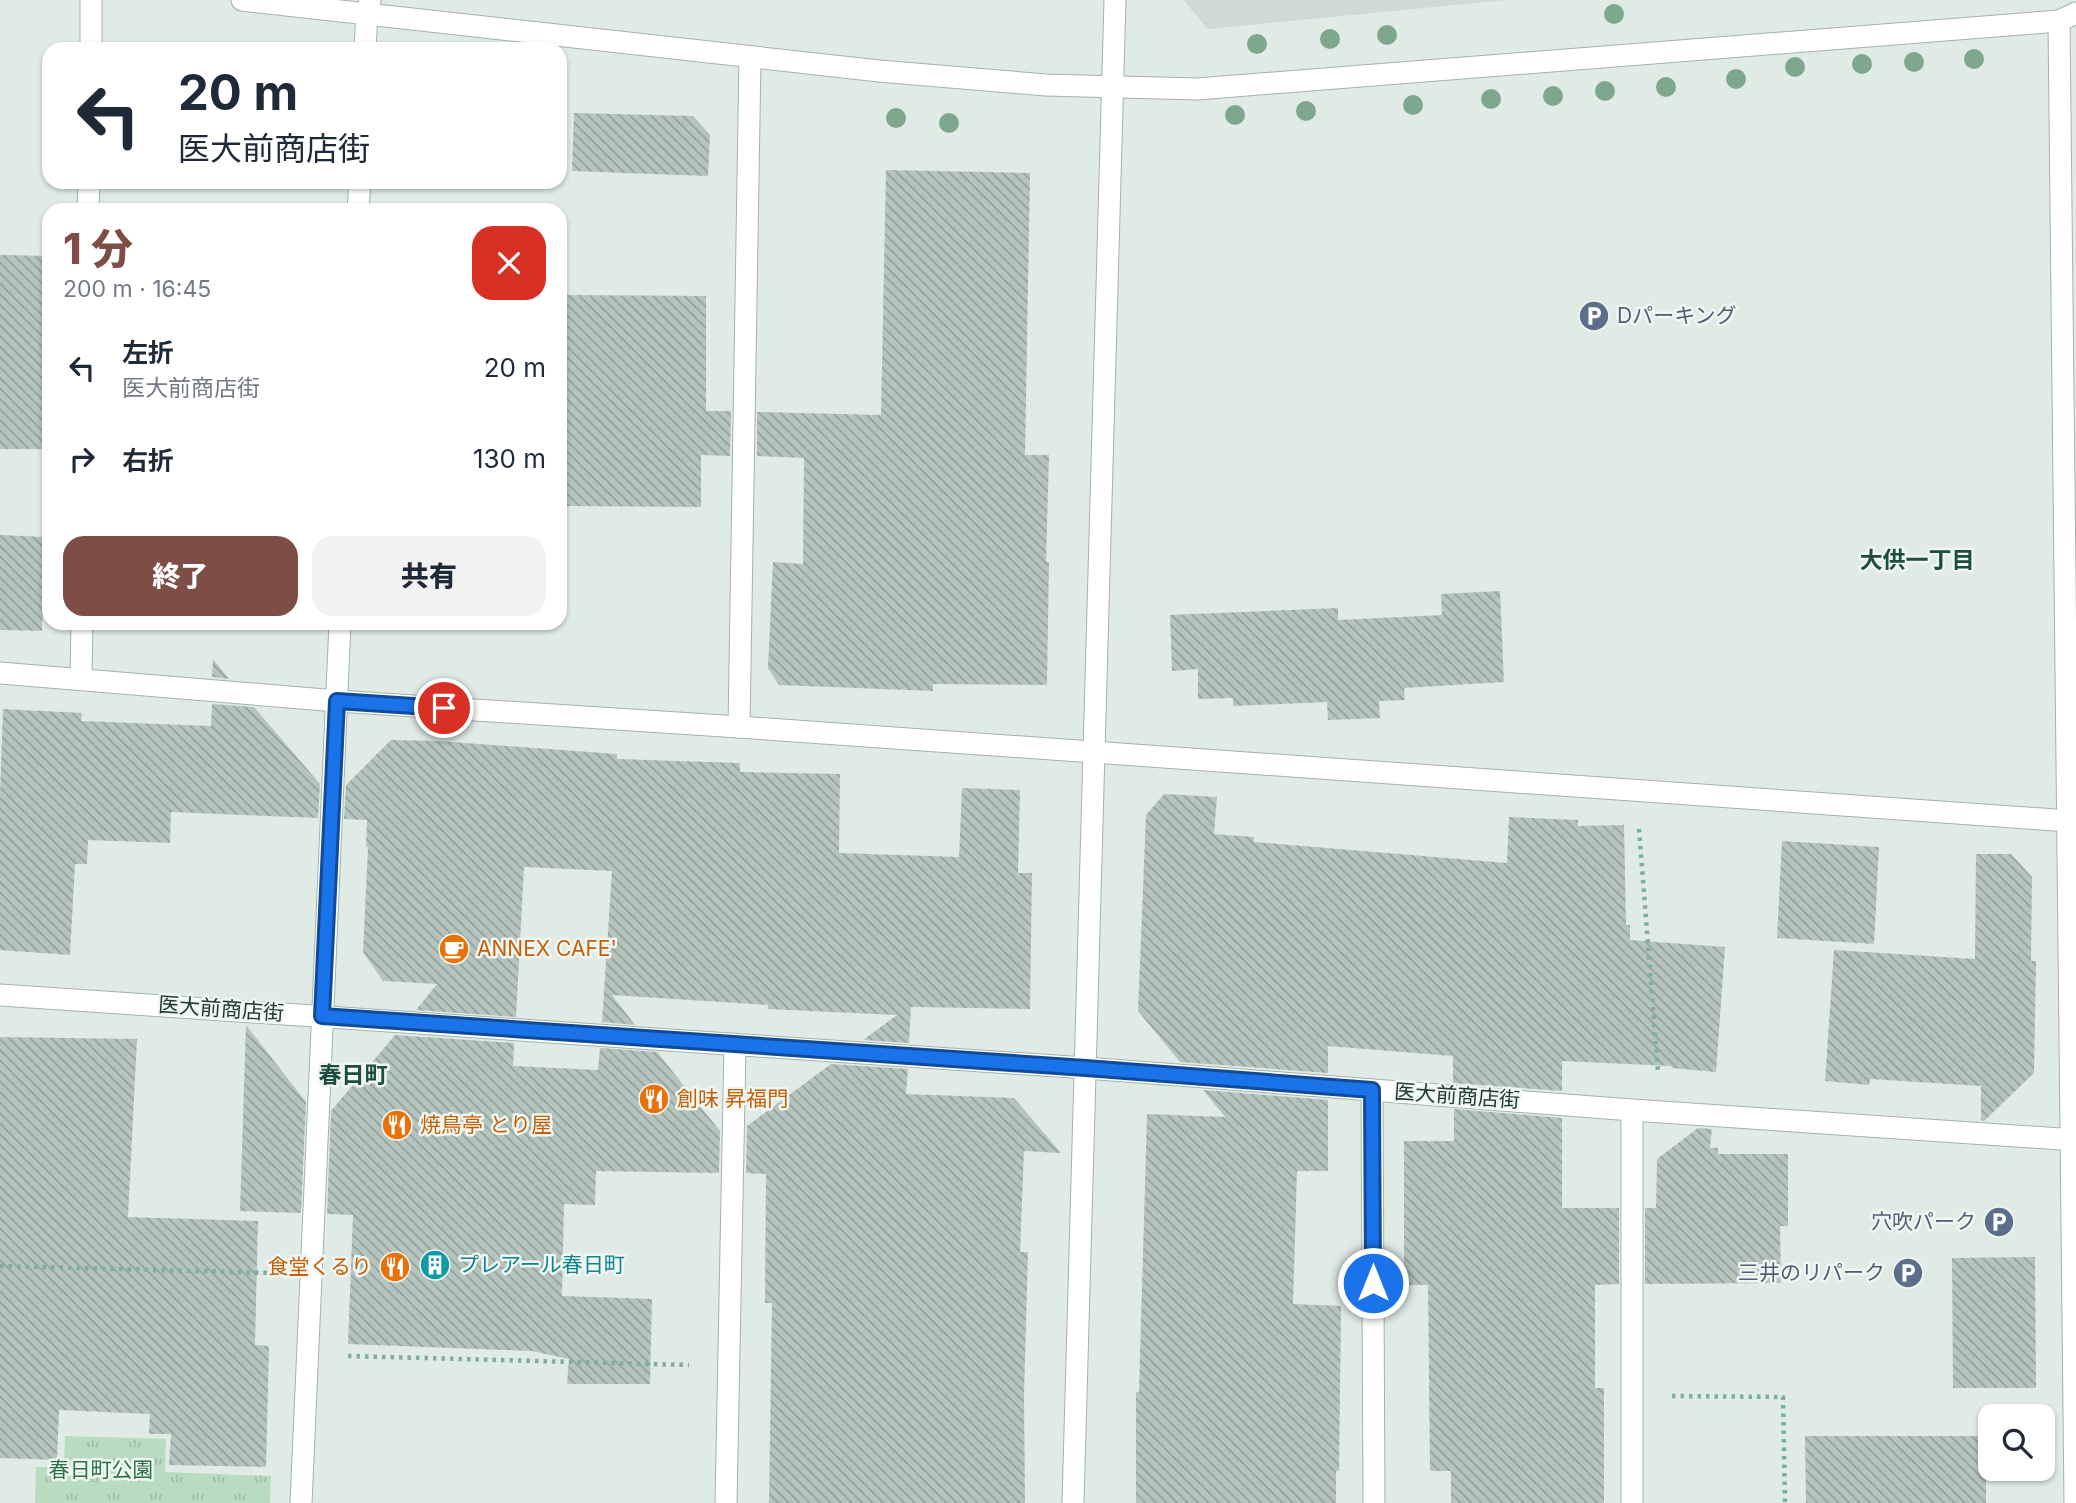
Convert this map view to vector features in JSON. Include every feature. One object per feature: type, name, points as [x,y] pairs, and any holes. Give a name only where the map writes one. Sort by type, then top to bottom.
[{"type":"street","points":[[91,42],[92,0]]},
{"type":"street","points":[[242,0],[368,7],[750,57],[879,71],[1046,85],[1197,89],[2068,17],[2069,821],[2074,1140],[2075,1503]]},
{"type":"street","points":[[1073,1503],[1115,0]]},
{"type":"street","points":[[366,42],[368,7]]},
{"type":"street","points":[[740,727],[750,57]]},
{"type":"street","points":[[81,678],[82,630]]},
{"type":"street","points":[[301,1503],[340,630]]},
{"type":"street","points":[[0,673],[337,701],[2069,821]]},
{"type":"street","name":"医大前商店街","points":[[0,995],[1086,1068],[1632,1110],[2074,1140]]},
{"type":"street","points":[[726,1503],[735,1045]]},
{"type":"street","points":[[1372,1090],[1374,1503]]},
{"type":"street","points":[[1632,1110],[1632,1503]]},
{"type":"path","points":[[1636,790],[1661,1111]]},
{"type":"path","points":[[0,1266],[311,1274]]},
{"type":"path","points":[[307,1354],[728,1366]]},
{"type":"path","points":[[1632,1396],[1783,1397],[1785,1503]]},
{"type":"shaded area","points":[[1183,0],[1506,0],[1208,29]]},
{"type":"green space","name":"春日町公園","points":[[65,1436],[166,1439],[165,1472],[271,1476],[270,1503],[35,1503],[36,1467],[64,1467]]},
{"type":"building","points":[[574,113],[693,116],[710,135],[708,176],[572,171]]},
{"type":"building","points":[[886,170],[1030,173],[1025,455],[1049,455],[1047,685],[933,684],[933,691],[779,685],[768,668],[773,562],[803,564],[804,458],[757,456],[757,412],[881,415]]},
{"type":"building","points":[[0,255],[42,256],[42,449],[0,449]]},
{"type":"building","points":[[567,295],[706,296],[706,411],[731,411],[730,456],[701,455],[701,507],[567,506]]},
{"type":"building","points":[[0,535],[42,537],[42,631],[0,630]]},
{"type":"building","points":[[1500,591],[1504,682],[1404,688],[1405,700],[1379,701],[1380,718],[1328,720],[1327,702],[1233,706],[1233,698],[1198,699],[1198,669],[1172,671],[1170,615],[1338,608],[1338,620],[1442,615],[1441,594]]},
{"type":"building","points":[[213,659],[229,679],[212,677]]},
{"type":"building","points":[[212,704],[254,707],[320,784],[318,818],[171,812],[170,843],[88,840],[87,864],[75,864],[70,955],[0,950],[3,709],[82,713],[81,721],[211,726]]},
{"type":"building","points":[[391,740],[617,754],[617,759],[740,763],[740,772],[840,774],[839,853],[959,857],[962,788],[1020,790],[1018,873],[1032,873],[1030,1009],[911,1007],[909,1043],[863,1040],[897,1015],[768,1009],[768,1005],[612,995],[635,1025],[602,1022],[612,871],[524,867],[516,1017],[416,1010],[437,984],[383,981],[363,952],[367,820],[344,819],[346,785]]},
{"type":"building","points":[[1164,794],[1217,797],[1214,834],[1254,837],[1254,842],[1507,863],[1509,817],[1578,820],[1578,826],[1624,825],[1626,925],[1630,925],[1630,940],[1725,947],[1716,1072],[1672,1066],[1562,1061],[1562,1091],[1453,1083],[1453,1056],[1328,1046],[1328,1073],[1180,1062],[1138,1011],[1146,815]]},
{"type":"building","points":[[1782,841],[1879,847],[1874,944],[1777,938]]},
{"type":"building","points":[[1976,854],[2011,854],[2032,877],[2031,961],[2036,961],[2034,1073],[1984,1121],[1981,1120],[1981,1086],[1870,1079],[1869,1085],[1825,1081],[1834,950],[1975,959]]},
{"type":"building","points":[[246,1025],[306,1102],[301,1213],[240,1211]]},
{"type":"building","points":[[395,1035],[514,1043],[513,1066],[598,1070],[600,1048],[657,1052],[720,1131],[719,1173],[596,1171],[595,1205],[564,1204],[562,1296],[652,1299],[650,1384],[567,1384],[569,1359],[532,1351],[348,1344],[353,1215],[327,1214],[331,1111]]},
{"type":"building","points":[[0,1037],[137,1039],[128,1217],[258,1221],[255,1345],[269,1346],[266,1467],[169,1465],[171,1434],[149,1434],[150,1414],[59,1410],[57,1460],[0,1458]]},
{"type":"building","points":[[831,1064],[908,1069],[906,1094],[1014,1098],[1061,1153],[1024,1151],[1020,1252],[1028,1252],[1024,1395],[1025,1503],[769,1503],[772,1303],[765,1303],[766,1174],[746,1173],[747,1126]]},
{"type":"building","points":[[1203,1090],[1328,1100],[1328,1171],[1297,1171],[1293,1304],[1341,1306],[1339,1471],[1336,1471],[1336,1503],[1136,1503],[1136,1392],[1139,1392],[1147,1114],[1225,1117]]},
{"type":"building","points":[[1454,1109],[1562,1118],[1562,1208],[1619,1208],[1619,1284],[1595,1285],[1595,1388],[1604,1388],[1604,1503],[1451,1503],[1451,1471],[1430,1471],[1428,1285],[1404,1285],[1404,1141],[1454,1141]]},
{"type":"building","points":[[1698,1128],[1712,1129],[1710,1148],[1718,1148],[1718,1154],[1788,1154],[1788,1226],[1780,1226],[1781,1283],[1645,1284],[1645,1208],[1656,1208],[1657,1159]]},
{"type":"building","points":[[2035,1257],[2036,1388],[1953,1388],[1952,1258]]},
{"type":"building","points":[[1805,1436],[1978,1436],[1978,1481],[1986,1481],[1986,1503],[1806,1503]]},
{"type":"place","name":"Dパーキング","points":[[1594,316]]},
{"type":"place","name":"ANNEX CAFE'","points":[[454,949]]},
{"type":"place","name":"創味 昇福門","points":[[654,1099]]},
{"type":"place","name":"焼鳥亭 とり屋","points":[[397,1125]]},
{"type":"place","name":"穴吹パーク","points":[[1999,1222]]},
{"type":"place","name":"プレアール春日町","points":[[435,1265]]},
{"type":"place","name":"食堂くるり","points":[[395,1267]]},
{"type":"place","name":"三井のリパーク","points":[[1908,1273]]},
{"type":"district","name":"大供一丁目","points":[[1917,560]]},
{"type":"district","name":"春日町","points":[[353,1075]]},
{"type":"route","points":[[444,708],[337,701],[322,1016],[1372,1090],[1373,1283]]}]
